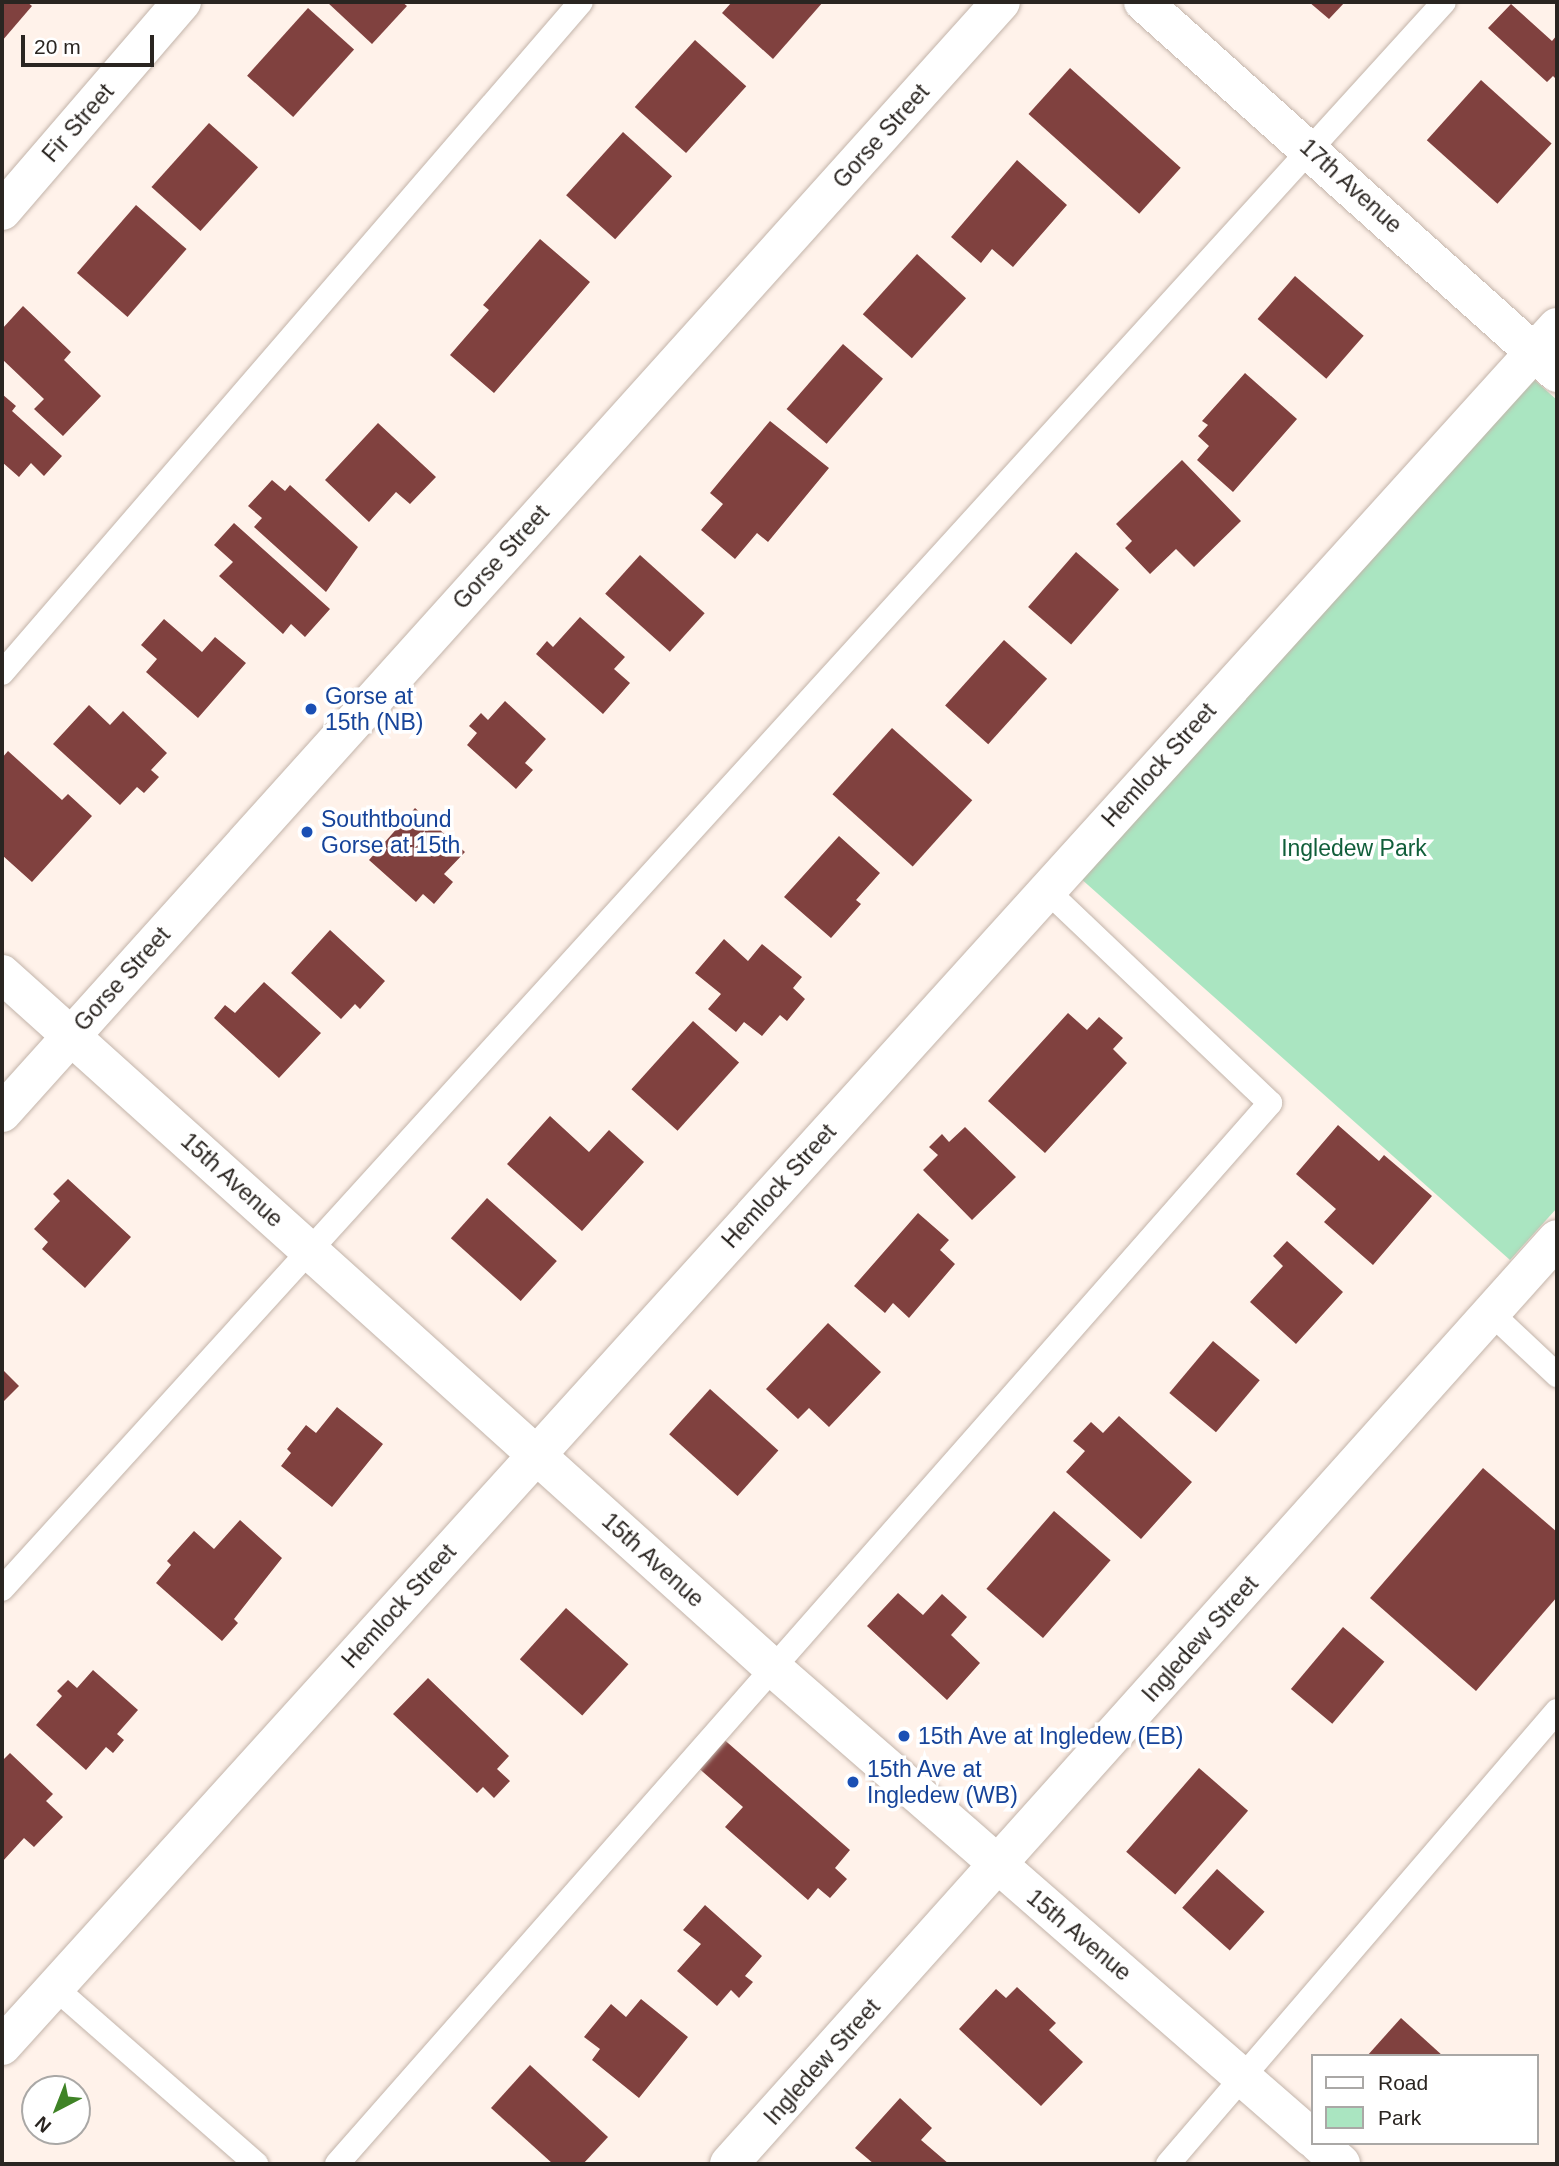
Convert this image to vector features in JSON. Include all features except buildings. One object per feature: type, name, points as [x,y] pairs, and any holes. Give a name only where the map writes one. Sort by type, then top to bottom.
[{"type":"street","name":"Fir Street","points":[[2,211],[182,2]]},
{"type":"street","name":"Gorse Street","points":[[2,1113],[1001,2]]},
{"type":"street","name":"17th Avenue","points":[[1143,2],[1312,150],[1550,350]]},
{"type":"street","name":"Hemlock Street","points":[[2,2046],[1046,890],[1550,350]]},
{"type":"street","name":"15th Avenue","points":[[2,974],[313,1251],[773,1668],[1310,2136]]},
{"type":"street","name":"Ingledew Street","points":[[729,2164],[1557,1238]]},
{"type":"street","points":[[1320,2145],[1341,2164]]},
{"type":"lane","points":[[2,673],[581,2]]},
{"type":"lane","points":[[2,1589],[313,1251],[1444,2]]},
{"type":"lane","points":[[337,2164],[1270,1103],[1046,890]]},
{"type":"lane","points":[[1491,1313],[1557,1375]]},
{"type":"lane","points":[[1168,2164],[1557,1711]]},
{"type":"lane","points":[[54,1987],[256,2164]]},
{"type":"green space","name":"Ingledew Park","points":[[1522,369],[1557,400],[1557,1208],[1510,1260],[1061,861]]},
{"type":"place","name":"Gorse at 15th (NB)","points":[[311,709]]},
{"type":"place","name":"Southtbound Gorse at 15th","points":[[307,832]]},
{"type":"place","name":"15th Ave at Ingledew (EB)","points":[[904,1736]]},
{"type":"place","name":"15th Ave at Ingledew (WB)","points":[[853,1782]]}]
